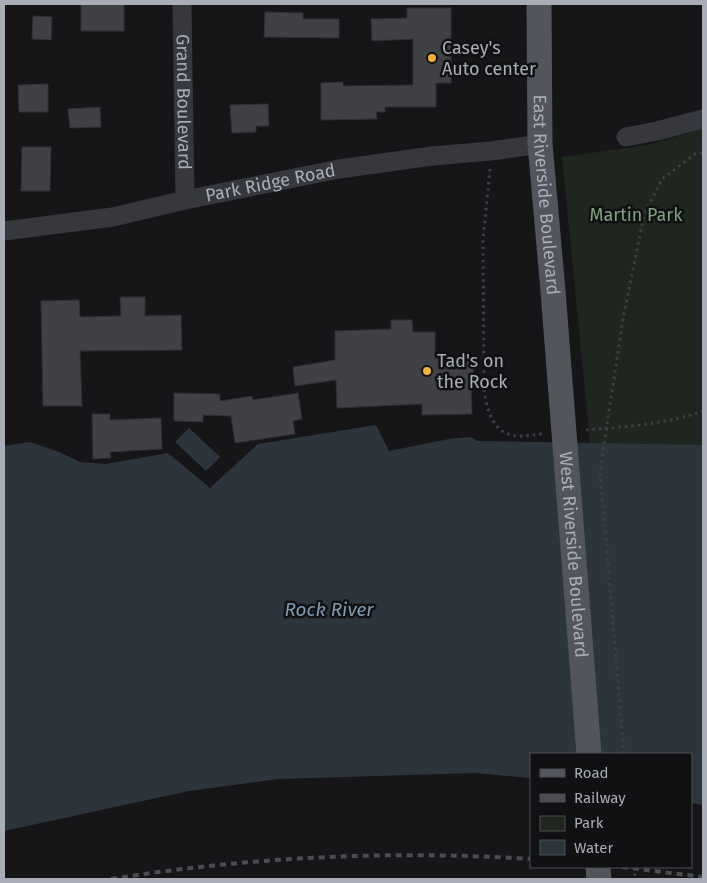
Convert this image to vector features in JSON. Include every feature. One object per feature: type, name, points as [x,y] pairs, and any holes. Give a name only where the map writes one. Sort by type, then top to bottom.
[{"type":"main road","name":"East Riverside Boulevard","points":[[539,4],[540,144],[559,357]]},
{"type":"main road","name":"West Riverside Boulevard","points":[[559,357],[590,753]]},
{"type":"street","name":"Grand Boulevard","points":[[182,4],[184,200]]},
{"type":"street","points":[[626,137],[703,119]]},
{"type":"street","name":"Park Ridge Road","points":[[4,232],[113,217],[184,200],[339,169],[540,144]]},
{"type":"path","points":[[624,753],[600,471],[622,319],[644,215],[662,179],[695,154],[703,153]]},
{"type":"green space","name":"Martin Park","points":[[703,129],[703,463],[591,453],[562,157],[648,145]]},
{"type":"water","name":"Rock River","points":[[376,425],[389,451],[449,439],[471,437],[478,441],[703,445],[703,805],[692,803],[692,753],[530,753],[530,778],[475,773],[278,779],[189,791],[4,831],[4,446],[30,442],[80,462],[106,464],[168,453],[210,488],[258,444]]},
{"type":"water","points":[[189,428],[220,457],[206,471],[175,442]]},
{"type":"building","points":[[81,4],[124,4],[124,31],[81,31]]},
{"type":"building","points":[[407,8],[451,8],[451,83],[436,83],[436,107],[385,107],[385,112],[376,112],[377,119],[321,120],[321,83],[343,82],[343,86],[413,85],[413,39],[372,41],[371,19],[407,18]]},
{"type":"building","points":[[265,12],[303,13],[303,19],[339,19],[339,38],[264,37]]},
{"type":"building","points":[[33,16],[52,17],[51,40],[32,39]]},
{"type":"building","points":[[48,84],[48,112],[19,112],[18,85]]},
{"type":"building","points":[[268,104],[269,126],[256,126],[256,132],[232,133],[230,105]]},
{"type":"building","points":[[100,107],[101,127],[70,128],[68,109]]},
{"type":"building","points":[[22,147],[51,147],[50,191],[21,191]]},
{"type":"building","points":[[120,297],[145,297],[145,316],[181,315],[182,350],[80,351],[82,406],[43,406],[41,301],[79,300],[80,317],[121,316]]},
{"type":"building","points":[[391,320],[412,320],[413,332],[435,332],[435,358],[473,358],[474,383],[471,383],[472,414],[422,415],[422,404],[337,408],[336,380],[295,386],[293,367],[335,360],[335,331],[391,329]]},
{"type":"building","points":[[174,393],[220,394],[220,401],[252,396],[253,400],[298,393],[302,419],[293,421],[295,434],[235,443],[231,416],[203,415],[203,422],[174,421]]},
{"type":"building","points":[[92,414],[110,414],[110,420],[161,418],[162,449],[110,452],[111,458],[93,459]]},
{"type":"railway","points":[[111,879],[215,865],[320,857],[425,855],[530,859]]},
{"type":"railway","points":[[630,868],[703,877]]},
{"type":"place","name":"Casey's Auto center","points":[[432,58]]},
{"type":"place","name":"Tad's on the Rock","points":[[427,371]]}]
